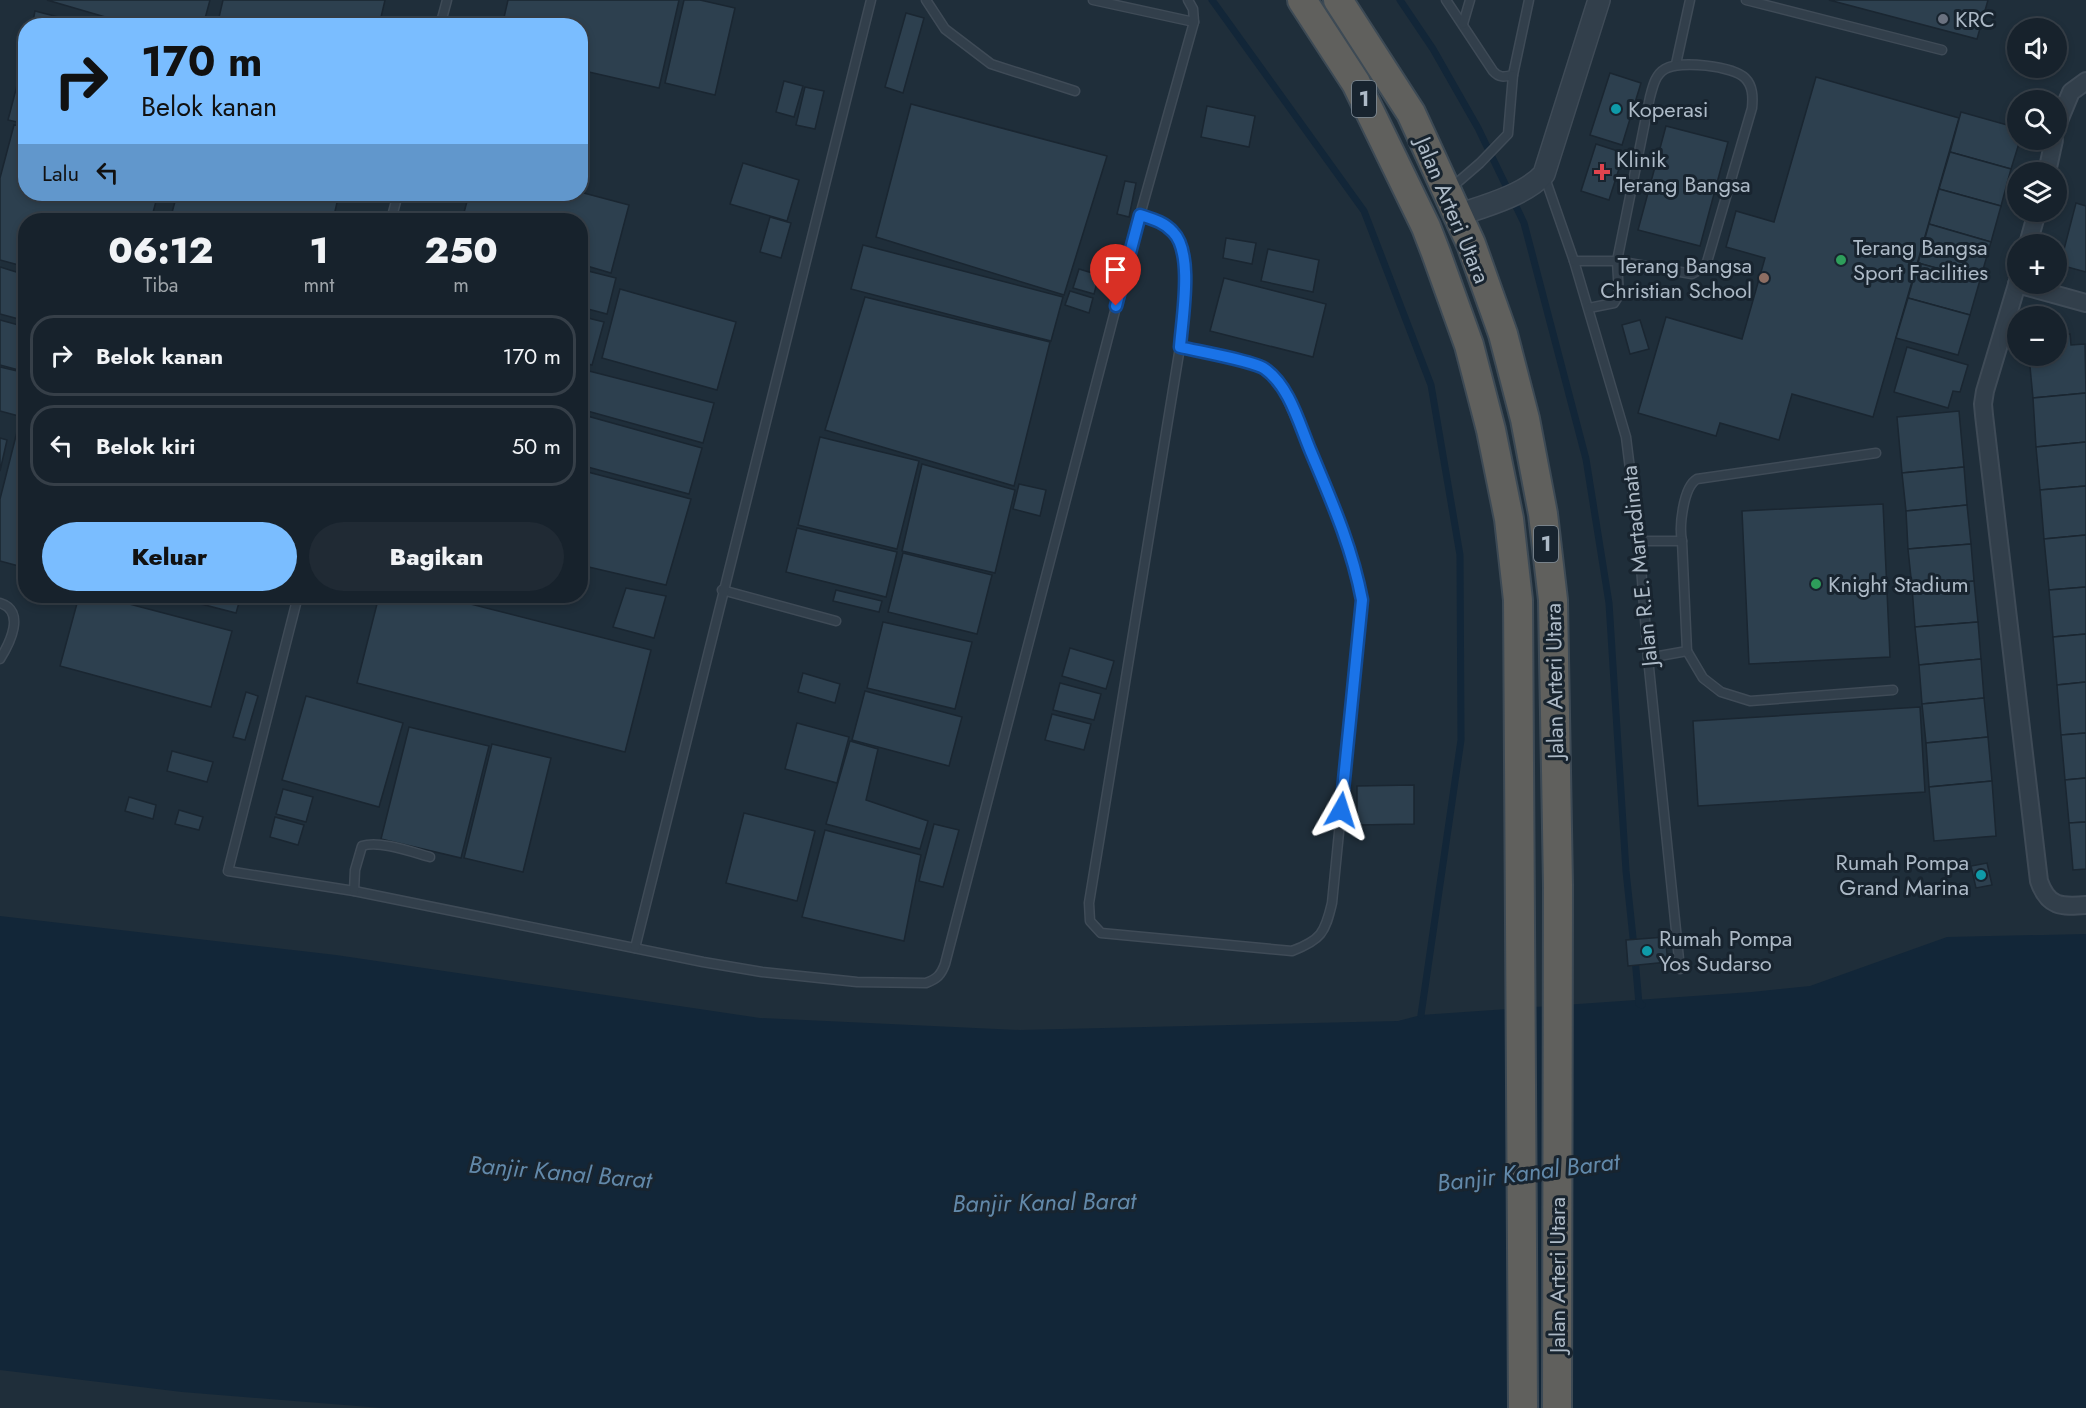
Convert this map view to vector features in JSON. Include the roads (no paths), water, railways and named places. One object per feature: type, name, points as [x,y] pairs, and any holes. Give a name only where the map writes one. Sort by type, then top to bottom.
[{"type":"highway","name":"Jalan Arteri Utara","points":[[1302,0],[1356,83],[1426,227],[1469,345],[1491,430],[1509,519],[1518,600],[1523,1408]]},
{"type":"highway","name":"Jalan Arteri Utara","points":[[1338,0],[1411,113],[1463,204],[1503,334],[1525,419],[1543,514],[1553,600],[1558,885],[1557,1408]]},
{"type":"street","points":[[1463,204],[1522,191],[1535,184],[1544,174],[1599,0]]},
{"type":"street","points":[[2067,102],[2071,92],[2086,81]]},
{"type":"street","points":[[2013,294],[1983,404],[2039,881],[2044,894],[2057,905],[2086,905]]},
{"type":"street","points":[[2056,294],[2086,303]]},
{"type":"lane","points":[[442,18],[447,0]]},
{"type":"lane","points":[[635,948],[722,590],[871,0]]},
{"type":"lane","points":[[926,0],[945,29],[991,64],[1075,91]]},
{"type":"lane","points":[[1093,0],[1194,22]]},
{"type":"lane","points":[[1446,0],[1492,71],[1498,77],[1513,75]]},
{"type":"lane","points":[[1463,24],[1470,0]]},
{"type":"lane","points":[[1463,204],[1480,163],[1508,134],[1513,75],[1529,0]]},
{"type":"lane","points":[[1676,64],[1690,0]]},
{"type":"lane","points":[[1746,0],[1942,50]]},
{"type":"lane","points":[[1793,11],[1795,0]]},
{"type":"lane","points":[[296,603],[228,871],[354,891],[762,972],[857,982],[926,983],[935,980],[942,973],[1140,215],[1194,22],[1192,1]]},
{"type":"lane","points":[[1574,261],[1617,261],[1692,274],[1701,269],[1707,262],[1752,108],[1753,94],[1747,80],[1736,71],[1676,64],[1656,76],[1617,261],[1619,295],[1617,300],[1610,304],[1589,308]]},
{"type":"lane","name":"Jalan R.E. Martadinata","points":[[1544,174],[1589,308],[1626,437],[1639,541],[1648,658],[1680,969]]},
{"type":"lane","points":[[1140,215],[1160,222],[1174,233],[1184,252],[1186,272],[1180,347],[1089,903],[1090,921],[1101,933],[1292,951],[1312,943],[1327,926],[1332,903],[1362,600],[1356,569],[1337,512],[1280,382],[1263,367],[1180,347]]},
{"type":"lane","points":[[1876,453],[1697,479],[1690,485],[1680,522],[1687,651],[1703,678],[1721,692],[1750,701],[1893,690]]},
{"type":"lane","points":[[1639,541],[1682,541]]},
{"type":"lane","points":[[722,590],[836,621]]},
{"type":"lane","points":[[0,603],[6,604],[12,612],[15,626],[0,658]]},
{"type":"lane","points":[[1648,658],[1687,651]]},
{"type":"lane","points":[[354,891],[354,870],[362,846],[379,845],[430,857]]},
{"type":"water","name":"Banjir Kanal Barat","points":[[0,916],[336,955],[760,1018],[1020,1030],[1398,1021],[1421,1015],[1752,992],[1810,986],[1947,937],[2086,934],[2086,1408],[382,1408],[182,1392],[0,1370]]},
{"type":"waterway","points":[[1212,0],[1364,211],[1431,385],[1460,555],[1461,740],[1421,1015]]},
{"type":"waterway","points":[[1400,0],[1433,49],[1478,128],[1524,223],[1586,459],[1609,603],[1626,871],[1634,947]]},
{"type":"waterway","points":[[1635,958],[1639,1004],[1642,1005]]},
{"type":"place","name":"KRC","points":[[1943,19]]},
{"type":"place","name":"Koperasi","points":[[1616,109]]},
{"type":"place","name":"Klinik Terang Bangsa","points":[[1602,172]]},
{"type":"place","name":"Terang Bangsa Sport Facilities","points":[[1841,260]]},
{"type":"place","name":"Terang Bangsa Christian School","points":[[1764,278]]},
{"type":"place","name":"Knight Stadium","points":[[1816,584]]},
{"type":"place","name":"Rumah Pompa Grand Marina","points":[[1981,875]]},
{"type":"place","name":"Rumah Pompa Yos Sudarso","points":[[1647,951]]}]
